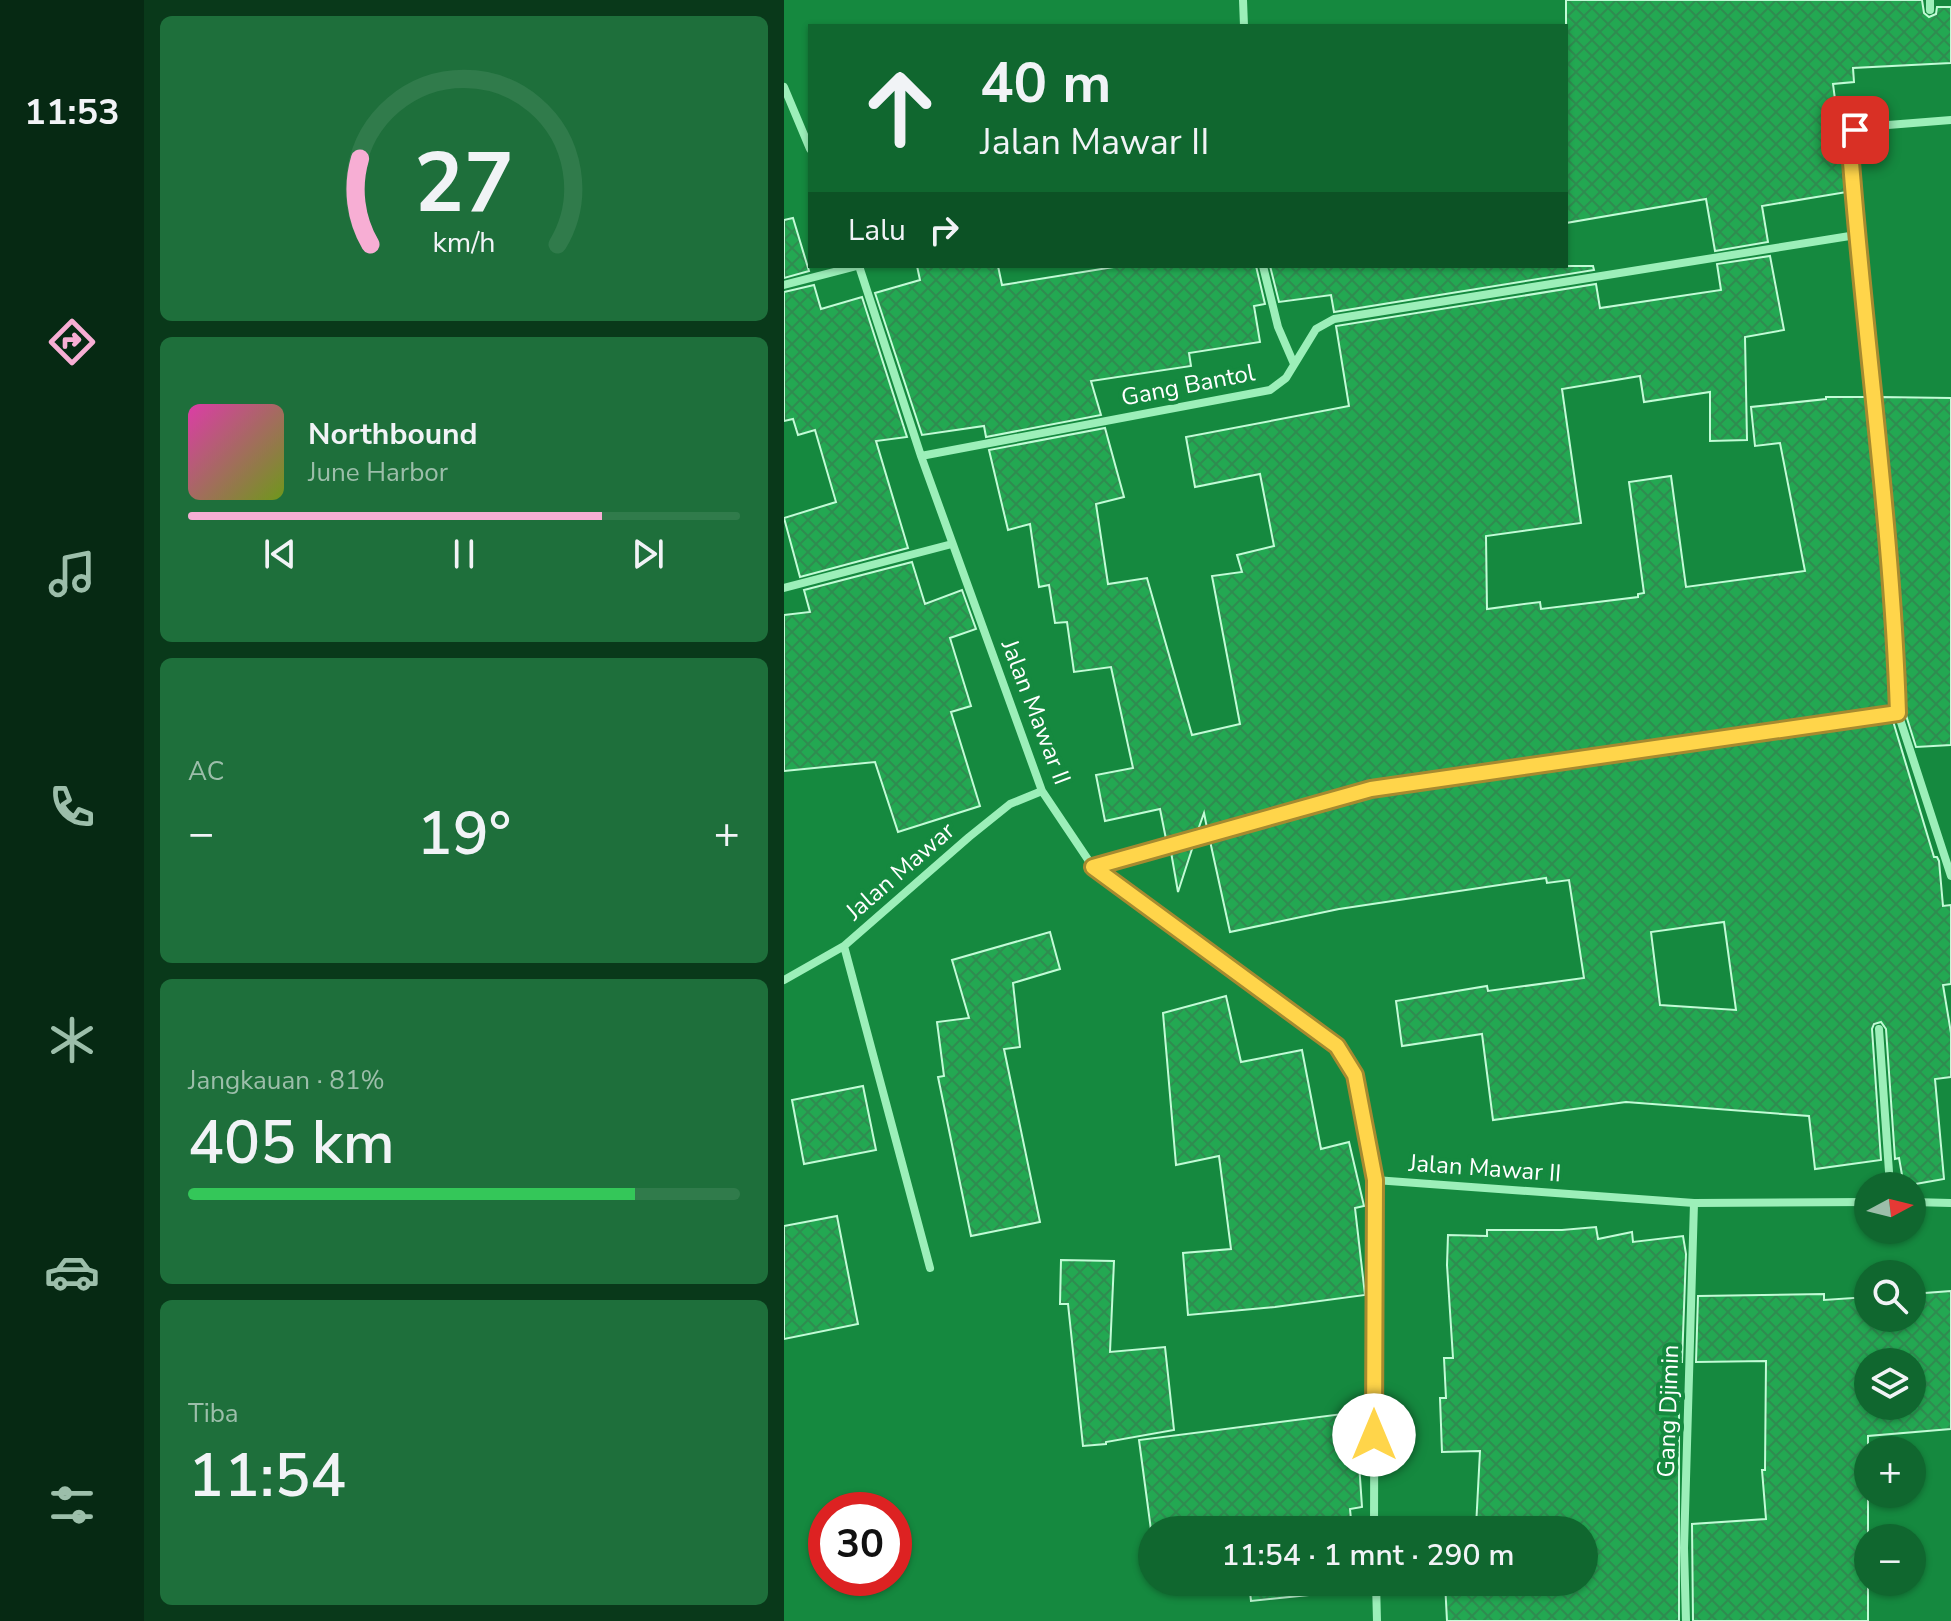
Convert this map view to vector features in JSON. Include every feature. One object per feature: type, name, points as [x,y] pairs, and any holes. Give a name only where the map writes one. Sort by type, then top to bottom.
[{"type":"street","points":[[1243,0],[1244,24]]},
{"type":"street","points":[[784,87],[808,144]]},
{"type":"street","points":[[1951,120],[1893,123],[1855,130],[1850,137],[1856,235],[1879,445],[1897,662],[1898,713],[1951,876]]},
{"type":"street","name":"Gang Bantol","points":[[921,456],[1270,390],[1280,385],[1316,329],[1334,319],[1856,235]]},
{"type":"street","points":[[784,285],[850,268]]},
{"type":"street","name":"Jalan Mawar II","points":[[859,268],[921,456],[1042,791],[1093,867],[1337,1046],[1355,1075],[1375,1180],[1694,1203],[1854,1202]]},
{"type":"street","points":[[1263,268],[1275,319],[1294,364]]},
{"type":"street","points":[[784,588],[952,544]]},
{"type":"street","points":[[1093,867],[1371,789],[1898,713]]},
{"type":"street","name":"Jalan Mawar","points":[[784,980],[844,946],[1010,804],[1042,791]]},
{"type":"street","points":[[844,946],[930,1268]]},
{"type":"street","points":[[1879,1029],[1889,1172]]},
{"type":"street","points":[[1374,1516],[1375,1180]]},
{"type":"street","points":[[1926,1202],[1951,1203]]},
{"type":"street","name":"Gang Djimin","points":[[1686,1621],[1684,1548],[1694,1203]]},
{"type":"street","points":[[1376,1596],[1377,1621]]},
{"type":"building","points":[[1566,0],[1922,0],[1924,13],[1929,17],[1936,14],[1937,7],[1951,7],[1951,63],[1853,68],[1854,82],[1833,84],[1847,192],[1762,206],[1768,242],[1715,251],[1706,199],[1568,223]]},
{"type":"building","points":[[793,218],[809,271],[784,278],[784,220]]},
{"type":"building","points":[[1770,256],[1784,330],[1745,337],[1747,440],[1710,441],[1710,392],[1644,402],[1640,376],[1562,389],[1581,523],[1486,536],[1487,609],[1540,602],[1541,609],[1638,597],[1638,594],[1644,593],[1629,482],[1671,476],[1686,587],[1805,571],[1780,443],[1755,446],[1751,407],[1826,397],[1867,397],[1890,662],[1891,707],[1370,782],[1207,828],[1204,813],[1198,830],[1166,839],[1160,809],[1105,821],[1096,775],[1133,768],[1111,667],[1074,672],[1067,622],[1055,623],[1049,585],[1039,587],[1030,524],[1008,530],[989,450],[1105,428],[1124,497],[1096,504],[1108,584],[1147,578],[1192,735],[1240,724],[1212,576],[1242,572],[1237,555],[1274,546],[1260,474],[1195,487],[1186,437],[1349,406],[1336,326],[1596,284],[1600,308],[1721,290],[1717,264]]},
{"type":"building","points":[[1593,266],[1594,270],[1334,312],[1331,295],[1279,302],[1270,268]]},
{"type":"building","points":[[917,268],[998,268],[1002,285],[1108,268],[1256,268],[1265,304],[1254,306],[1260,342],[1189,353],[1191,366],[1091,381],[1101,415],[986,437],[984,426],[922,435],[875,293],[920,280]]},
{"type":"building","points":[[814,285],[821,309],[862,297],[907,437],[876,441],[908,548],[800,577],[784,518],[836,502],[815,430],[798,435],[793,419],[784,421],[784,292]]},
{"type":"building","points":[[1881,397],[1951,398],[1951,745],[1916,747],[1905,712],[1904,661]]},
{"type":"building","points":[[912,562],[925,604],[962,590],[976,629],[950,638],[971,706],[951,712],[980,806],[898,832],[875,762],[784,771],[784,615],[810,612],[804,590]]},
{"type":"building","points":[[1893,721],[1934,857],[1939,861],[1943,906],[1951,905],[1951,984],[1943,985],[1951,1033],[1951,1077],[1935,1079],[1944,1179],[1926,1182],[1926,1172],[1902,1172],[1899,1158],[1895,1159],[1886,1029],[1881,1022],[1874,1024],[1872,1029],[1881,1160],[1815,1169],[1809,1116],[1626,1102],[1493,1120],[1482,1034],[1402,1046],[1396,1001],[1487,986],[1488,991],[1584,978],[1569,880],[1547,883],[1546,878],[1339,909],[1230,932],[1210,841],[1372,796]],"holes":[[[1724,922],[1736,1010],[1660,1005],[1651,932]]]},
{"type":"building","points":[[1193,846],[1178,892],[1171,852]]},
{"type":"building","points":[[1050,932],[1060,969],[1013,983],[1020,1047],[1004,1049],[1040,1222],[971,1236],[938,1077],[944,1076],[937,1022],[969,1018],[952,960]]},
{"type":"building","points":[[1226,996],[1241,1062],[1302,1050],[1321,1149],[1349,1142],[1364,1206],[1355,1208],[1365,1295],[1188,1315],[1183,1253],[1231,1249],[1219,1156],[1176,1165],[1163,1013]]},
{"type":"building","points":[[863,1086],[876,1150],[804,1164],[792,1100]]},
{"type":"building","points":[[837,1216],[858,1324],[784,1339],[784,1226]]},
{"type":"building","points":[[1596,1227],[1598,1239],[1632,1232],[1633,1242],[1683,1236],[1686,1254],[1682,1362],[1679,1362],[1679,1621],[1447,1621],[1446,1596],[1598,1596],[1598,1516],[1477,1516],[1480,1451],[1442,1452],[1440,1398],[1446,1398],[1444,1358],[1453,1358],[1448,1235],[1487,1236],[1487,1230]]},
{"type":"building","points":[[1061,1260],[1114,1261],[1110,1352],[1165,1347],[1174,1430],[1083,1446],[1068,1304],[1060,1304]]},
{"type":"building","points":[[1951,1291],[1951,1429],[1854,1436],[1854,1508],[1868,1508],[1868,1524],[1854,1524],[1854,1596],[1868,1596],[1868,1621],[1693,1621],[1692,1524],[1766,1519],[1762,1470],[1765,1470],[1766,1361],[1696,1362],[1698,1296],[1824,1294],[1824,1300],[1854,1298],[1854,1332],[1926,1332],[1926,1293]]},
{"type":"building","points":[[1358,1412],[1364,1462],[1359,1463],[1362,1507],[1350,1509],[1351,1516],[1149,1516],[1139,1440]]},
{"type":"building","points":[[1250,1596],[1299,1596],[1251,1601]]},
{"type":"route","points":[[1374,1435],[1375,1180],[1353,1068],[1337,1046],[1093,867],[1371,789],[1898,713],[1897,662],[1879,445],[1856,235],[1850,149],[1850,137],[1855,130]]}]
